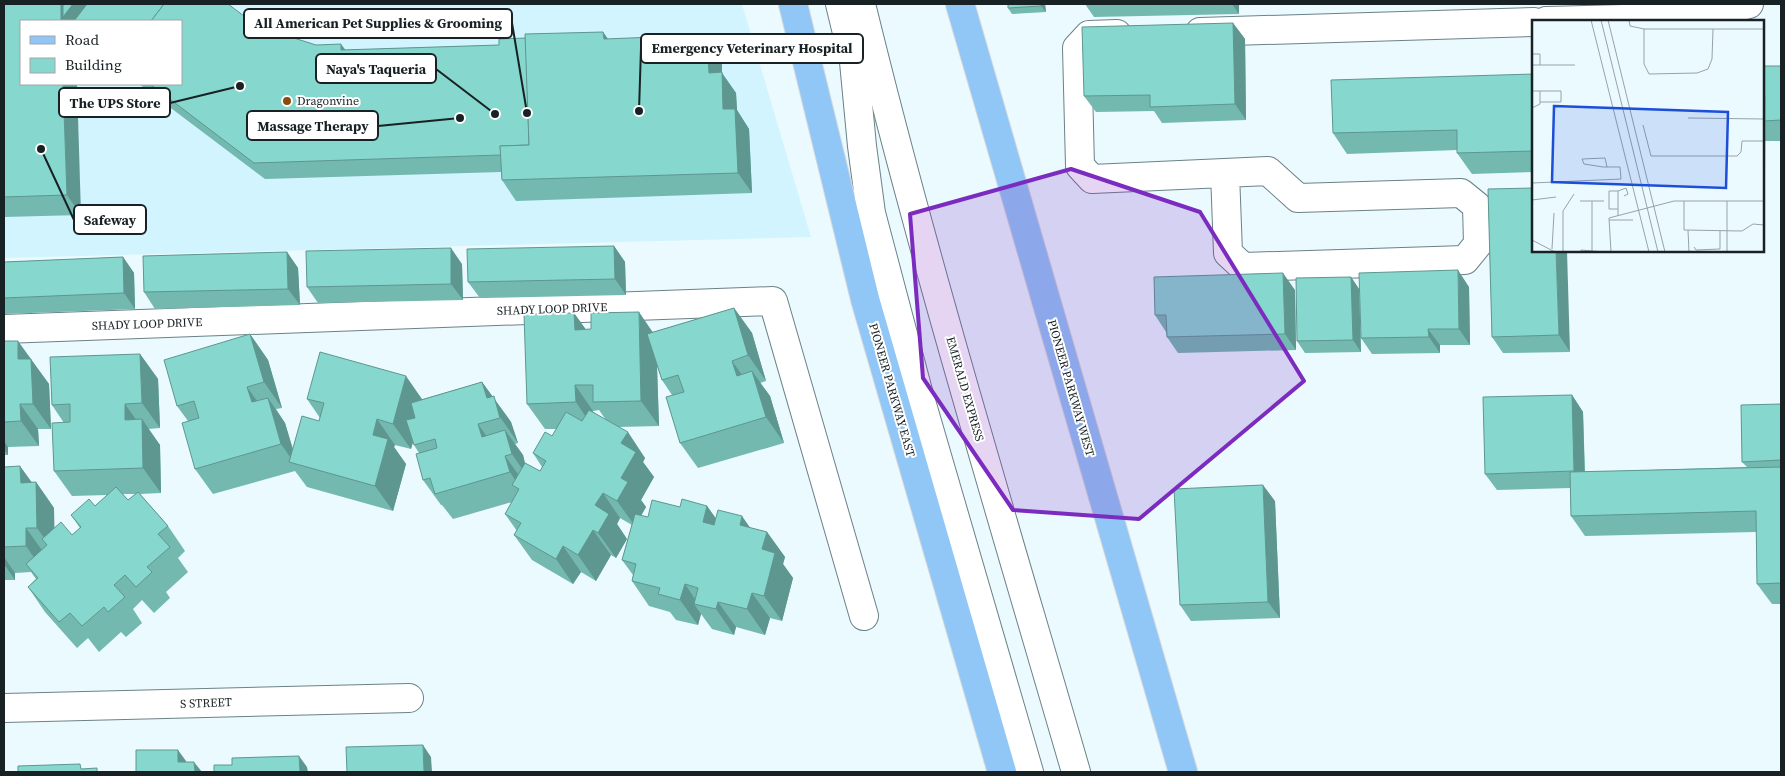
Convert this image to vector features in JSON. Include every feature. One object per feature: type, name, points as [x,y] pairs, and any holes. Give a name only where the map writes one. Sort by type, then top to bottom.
[{"type":"main road","name":"PIONEER PARKWAY EAST","points":[[793,4],[866,299],[1002,772]]},
{"type":"main road","name":"PIONEER PARKWAY WEST","points":[[960,4],[1183,772]]},
{"type":"street","points":[[840,4],[854,62],[862,146],[871,212],[918,391],[1029,772]]},
{"type":"street","name":"EMERALD EXPRESS","points":[[861,4],[923,242],[1076,772]]},
{"type":"street","points":[[1577,20],[1700,16],[1749,4]]},
{"type":"street","points":[[1178,32],[1532,22]]},
{"type":"street","points":[[1138,34],[1089,35],[1077,48],[1080,166],[1092,179],[1268,171],[1298,198],[1461,193],[1476,206],[1478,244],[1465,260],[1243,267],[1228,253],[1225,173]]},
{"type":"street","name":"SHADY LOOP DRIVE","points":[[4,329],[773,301],[864,616]]},
{"type":"street","name":"S STREET","points":[[4,708],[409,698]]},
{"type":"highlighted area","points":[[1071,169],[1200,212],[1304,381],[1139,519],[1013,510],[923,378],[910,214]]},
{"type":"shaded area","points":[[4,4],[742,4],[811,237],[4,258]]},
{"type":"building","points":[[4,4],[61,4],[61,20],[20,20],[20,85],[63,85],[67,195],[4,197]]},
{"type":"building","points":[[63,4],[73,4],[63,17]]},
{"type":"building","points":[[87,4],[164,4],[152,20],[75,20]]},
{"type":"building","points":[[164,4],[228,4],[248,19],[252,14],[275,32],[316,45],[341,44],[341,50],[499,45],[499,39],[526,38],[529,145],[500,146],[501,155],[254,163],[151,85],[182,85],[182,20],[152,20]]},
{"type":"building","points":[[1008,4],[1041,4],[1041,6],[1008,8]]},
{"type":"building","points":[[1233,23],[1235,104],[1150,107],[1150,95],[1084,96],[1082,27]]},
{"type":"building","points":[[603,32],[604,39],[707,35],[709,73],[722,72],[723,109],[735,109],[738,173],[502,180],[500,146],[529,145],[525,34]]},
{"type":"building","points":[[1765,66],[1781,66],[1781,120],[1765,121]]},
{"type":"building","points":[[1532,74],[1532,151],[1457,153],[1457,130],[1333,133],[1331,80]]},
{"type":"building","points":[[1532,188],[1532,252],[1556,252],[1559,335],[1492,337],[1488,189]]},
{"type":"building","points":[[614,246],[615,279],[468,282],[467,249]]},
{"type":"building","points":[[451,248],[451,284],[307,287],[306,251]]},
{"type":"building","points":[[287,252],[288,289],[144,292],[143,256]]},
{"type":"building","points":[[123,257],[124,293],[4,298],[4,262]]},
{"type":"building","points":[[1458,270],[1459,329],[1428,329],[1429,337],[1361,338],[1359,273]]},
{"type":"building","points":[[1283,273],[1285,334],[1167,337],[1166,315],[1155,315],[1154,277]]},
{"type":"building","points":[[1351,277],[1353,340],[1297,341],[1296,278]]},
{"type":"building","points":[[734,308],[748,355],[732,361],[737,376],[752,371],[766,417],[680,443],[666,397],[684,392],[678,375],[662,380],[647,334]]},
{"type":"building","points":[[639,312],[641,401],[593,402],[593,385],[575,385],[576,402],[527,404],[524,314],[574,313],[575,330],[591,329],[591,313]]},
{"type":"building","points":[[250,334],[264,382],[247,387],[252,402],[268,398],[281,444],[195,469],[182,423],[199,418],[194,401],[177,406],[164,360]]},
{"type":"building","points":[[4,341],[18,341],[18,359],[31,359],[33,404],[20,404],[21,421],[4,422]]},
{"type":"building","points":[[320,352],[406,376],[393,424],[377,419],[373,435],[388,439],[375,486],[289,462],[302,416],[319,421],[324,403],[307,399]]},
{"type":"building","points":[[140,354],[142,403],[125,404],[125,420],[142,419],[143,468],[54,471],[52,423],[70,422],[70,404],[52,405],[50,357]]},
{"type":"building","points":[[482,382],[487,398],[494,396],[500,418],[478,424],[482,437],[505,430],[512,454],[505,456],[510,472],[435,494],[430,478],[423,480],[416,454],[437,448],[435,439],[414,445],[406,420],[415,418],[411,403]]},
{"type":"building","points":[[1572,395],[1574,471],[1485,474],[1483,397]]},
{"type":"building","points":[[1781,404],[1781,460],[1742,462],[1741,405]]},
{"type":"building","points":[[589,410],[628,432],[621,443],[636,452],[621,478],[628,482],[617,501],[603,493],[595,505],[609,514],[598,533],[593,530],[578,555],[563,546],[556,559],[514,535],[521,523],[505,514],[519,489],[512,485],[525,463],[540,471],[546,461],[533,453],[545,432],[552,436],[566,412],[582,421]]},
{"type":"building","points":[[20,466],[21,483],[36,482],[37,528],[26,528],[26,546],[4,547],[4,467]]},
{"type":"building","points":[[1781,467],[1781,583],[1757,584],[1756,511],[1571,516],[1570,472]]},
{"type":"building","points":[[1263,485],[1268,602],[1180,605],[1174,489]]},
{"type":"building","points":[[116,487],[128,500],[138,492],[168,526],[158,534],[170,547],[147,567],[152,572],[136,587],[125,575],[114,585],[125,597],[108,612],[104,607],[82,626],[70,613],[59,622],[28,587],[38,578],[26,564],[47,545],[42,539],[61,522],[72,535],[81,527],[71,515],[89,499],[95,506]]},
{"type":"building","points":[[682,499],[707,506],[703,522],[714,525],[718,510],[742,516],[740,525],[767,532],[762,549],[775,553],[764,596],[752,593],[747,609],[718,602],[716,609],[694,604],[698,588],[685,584],[680,600],[658,594],[660,588],[632,581],[636,564],[622,560],[635,514],[648,517],[652,500],[680,507]]},
{"type":"building","points":[[423,745],[424,772],[347,772],[346,747]]},
{"type":"building","points":[[136,750],[178,750],[178,762],[194,762],[195,772],[136,772]]},
{"type":"building","points":[[299,756],[300,772],[214,772],[214,765],[232,765],[232,758]]},
{"type":"building","points":[[80,764],[81,769],[97,768],[97,772],[18,772],[18,766]]},
{"type":"place","name":"The UPS Store","points":[[240,86]]},
{"type":"place","name":"Dragonvine","points":[[287,101]]},
{"type":"place","name":"Emergency Veterinary Hospital","points":[[639,111]]},
{"type":"place","name":"All American Pet Supplies & Grooming","points":[[527,113]]},
{"type":"place","name":"Naya's Taqueria","points":[[495,114]]},
{"type":"place","name":"Massage Therapy","points":[[460,118]]},
{"type":"place","name":"Safeway","points":[[41,149]]}]
